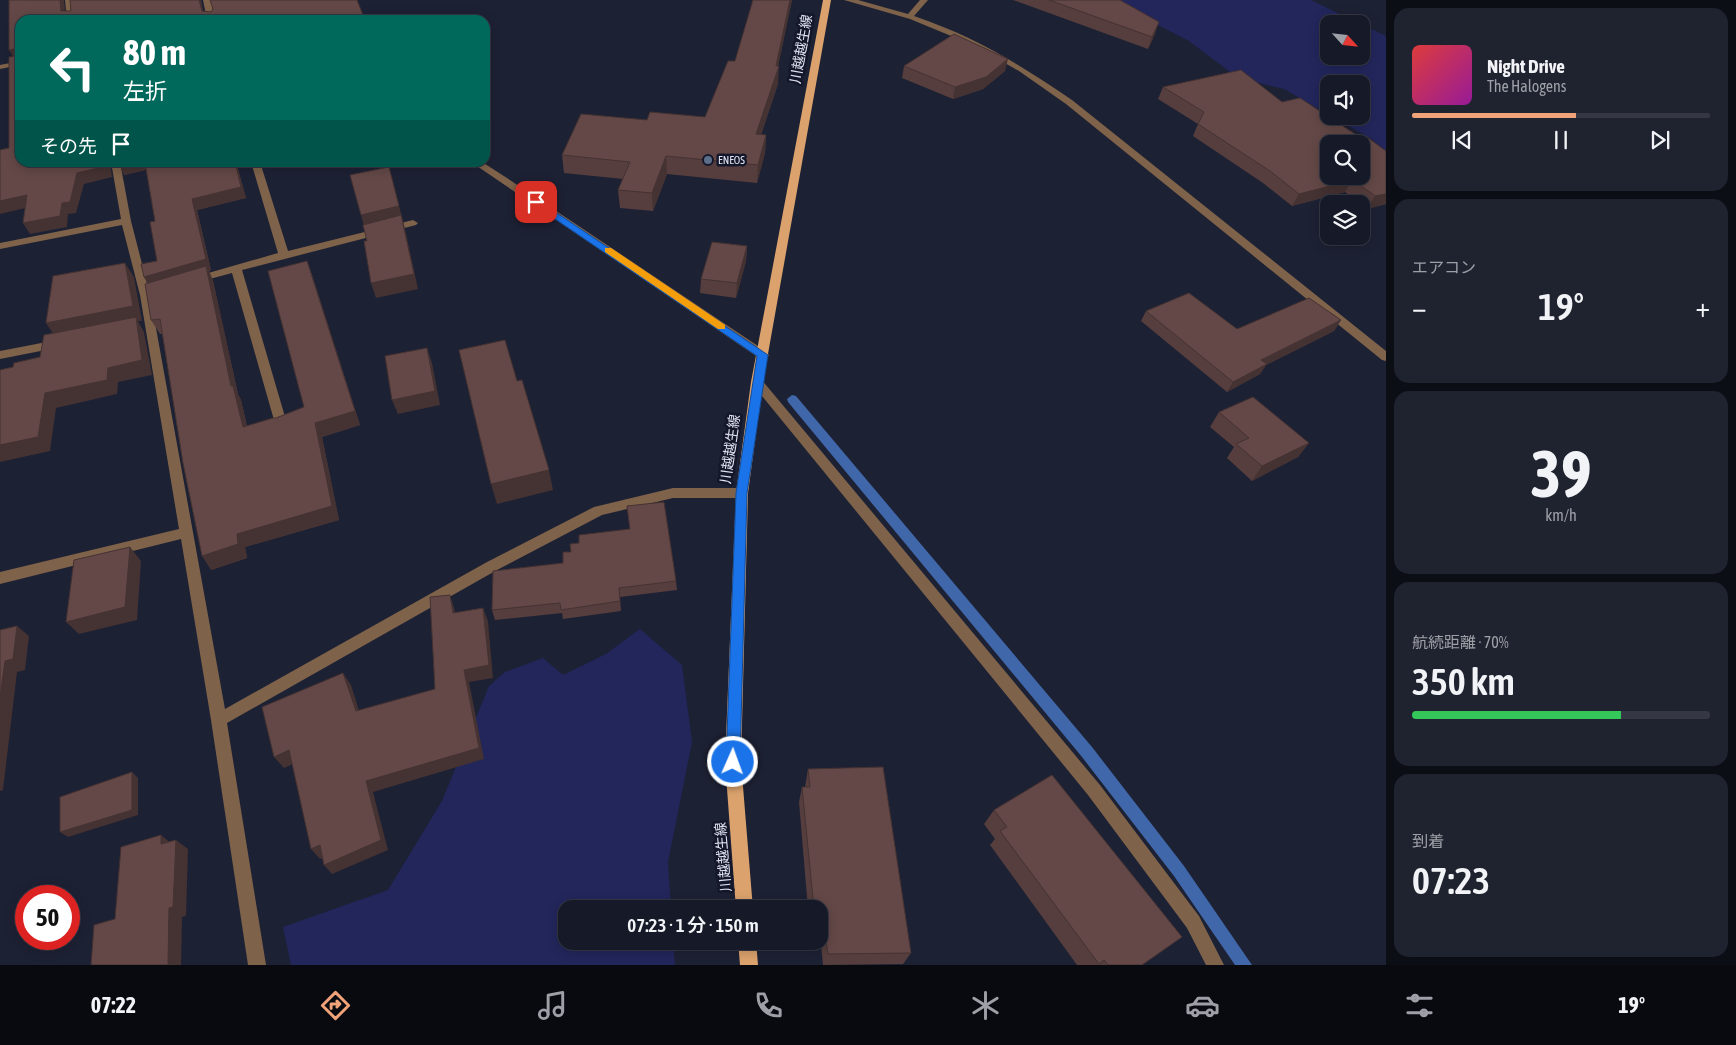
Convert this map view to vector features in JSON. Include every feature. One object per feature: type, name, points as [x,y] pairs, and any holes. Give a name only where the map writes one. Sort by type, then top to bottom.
[{"type":"main road","name":"川越越生線","points":[[744,900],[733,762],[742,493],[758,382],[827,0]]},
{"type":"main road","points":[[748,950],[749,965]]},
{"type":"street","points":[[69,0],[70,15]]},
{"type":"street","points":[[207,0],[210,15]]},
{"type":"street","points":[[848,0],[910,16],[967,40],[1015,65],[1069,102],[1386,357]]},
{"type":"street","points":[[910,16],[924,0]]},
{"type":"street","points":[[0,67],[15,65]]},
{"type":"street","points":[[116,167],[126,221],[150,294],[146,326],[219,720],[257,965]]},
{"type":"street","points":[[257,167],[284,255]]},
{"type":"street","points":[[483,167],[763,355]]},
{"type":"street","points":[[0,246],[126,221]]},
{"type":"street","points":[[182,284],[284,255],[413,222]]},
{"type":"street","points":[[236,268],[282,427]]},
{"type":"street","points":[[0,355],[66,342]]},
{"type":"street","points":[[758,382],[1094,790],[1193,922],[1215,965]]},
{"type":"street","points":[[219,720],[492,566],[599,511],[673,493],[742,493]]},
{"type":"street","points":[[0,578],[185,532]]},
{"type":"shaded area","points":[[1109,0],[1311,0],[1342,15],[1320,15],[1320,65],[1370,65],[1370,28],[1386,36],[1386,151],[1370,138],[1370,135],[1365,135],[1347,125],[1370,125],[1370,75],[1320,75],[1320,110],[1284,89],[1238,78],[1189,41]]},
{"type":"shaded area","points":[[640,629],[682,665],[692,742],[668,862],[670,900],[558,900],[558,950],[674,950],[675,965],[291,965],[283,927],[388,890],[442,801],[489,686],[505,672],[543,658],[563,675],[606,654]]},
{"type":"building","points":[[9,0],[60,0],[61,11],[71,11],[70,0],[199,0],[202,11],[211,12],[213,9],[210,0],[357,0],[363,15],[15,15],[15,50],[9,50]]},
{"type":"building","points":[[753,0],[790,0],[776,66],[779,66],[756,134],[766,135],[758,165],[666,156],[652,193],[618,190],[630,162],[562,155],[581,114],[647,120],[650,112],[705,117],[728,61],[735,61]]},
{"type":"building","points":[[1049,0],[1120,0],[1159,22],[1152,37]]},
{"type":"building","points":[[954,34],[1008,59],[986,77],[955,87],[904,66]]},
{"type":"building","points":[[15,56],[15,167],[102,167],[77,173],[70,202],[62,203],[60,216],[23,223],[27,195],[0,201],[0,150],[9,148],[9,57]]},
{"type":"building","points":[[1241,70],[1282,102],[1300,98],[1320,111],[1320,125],[1341,125],[1356,135],[1320,135],[1320,185],[1334,185],[1299,194],[1270,171],[1198,124],[1204,112],[1163,87]]},
{"type":"building","points":[[1370,139],[1386,151],[1386,194],[1375,196],[1360,185],[1370,185]]},
{"type":"building","points":[[146,167],[236,167],[241,187],[192,199],[206,259],[144,277],[141,264],[157,261],[150,222],[155,221]]},
{"type":"building","points":[[389,167],[399,206],[361,215],[350,175]]},
{"type":"building","points":[[401,215],[414,274],[371,283],[364,241],[367,241],[363,225]]},
{"type":"building","points":[[712,242],[747,246],[737,283],[701,279]]},
{"type":"building","points":[[307,261],[355,411],[315,423],[332,506],[237,534],[238,544],[202,556],[183,463],[160,319],[151,320],[145,284],[206,266],[231,386],[233,386],[243,427],[276,418],[304,407],[268,271]]},
{"type":"building","points":[[125,263],[133,306],[46,323],[53,276]]},
{"type":"building","points":[[1189,293],[1237,329],[1309,298],[1341,320],[1261,360],[1267,364],[1233,382],[1146,311]]},
{"type":"building","points":[[136,317],[142,360],[108,368],[107,380],[45,393],[38,437],[0,445],[0,370],[13,367],[14,363],[40,357],[44,335]]},
{"type":"building","points":[[505,340],[517,381],[522,380],[549,470],[491,484],[459,350]]},
{"type":"building","points":[[427,348],[435,391],[392,400],[385,356]]},
{"type":"building","points":[[1253,397],[1309,443],[1262,466],[1236,444],[1249,438],[1219,412]]},
{"type":"building","points":[[664,502],[676,581],[619,588],[620,601],[561,610],[560,603],[492,610],[493,571],[563,563],[563,552],[571,552],[570,544],[579,543],[579,535],[630,529],[627,506]]},
{"type":"building","points":[[130,547],[125,607],[66,622],[74,560]]},
{"type":"building","points":[[450,595],[453,613],[483,608],[489,665],[464,670],[479,748],[366,781],[381,840],[324,865],[320,845],[311,849],[289,750],[274,757],[262,707],[343,673],[356,711],[435,689],[430,597]]},
{"type":"building","points":[[17,626],[13,659],[5,661],[0,698],[0,630]]},
{"type":"building","points":[[883,767],[911,953],[828,954],[828,900],[813,900],[802,787],[810,787],[808,769]]},
{"type":"building","points":[[132,772],[132,810],[60,832],[60,797]]},
{"type":"building","points":[[1052,775],[1182,937],[1142,965],[1108,965],[1104,960],[1099,964],[1000,831],[1007,827],[994,810]]},
{"type":"building","points":[[161,835],[161,844],[176,840],[173,907],[169,908],[168,965],[91,965],[94,925],[115,919],[121,847]]},
{"type":"waterway","points":[[792,399],[1087,752],[1179,871],[1244,965]]},
{"type":"slow traffic","points":[[608,250],[721,327]]},
{"type":"place","name":"ENEOS","points":[[708,160]]},
{"type":"route","points":[[536,202],[763,355],[742,493],[733,762]]}]
